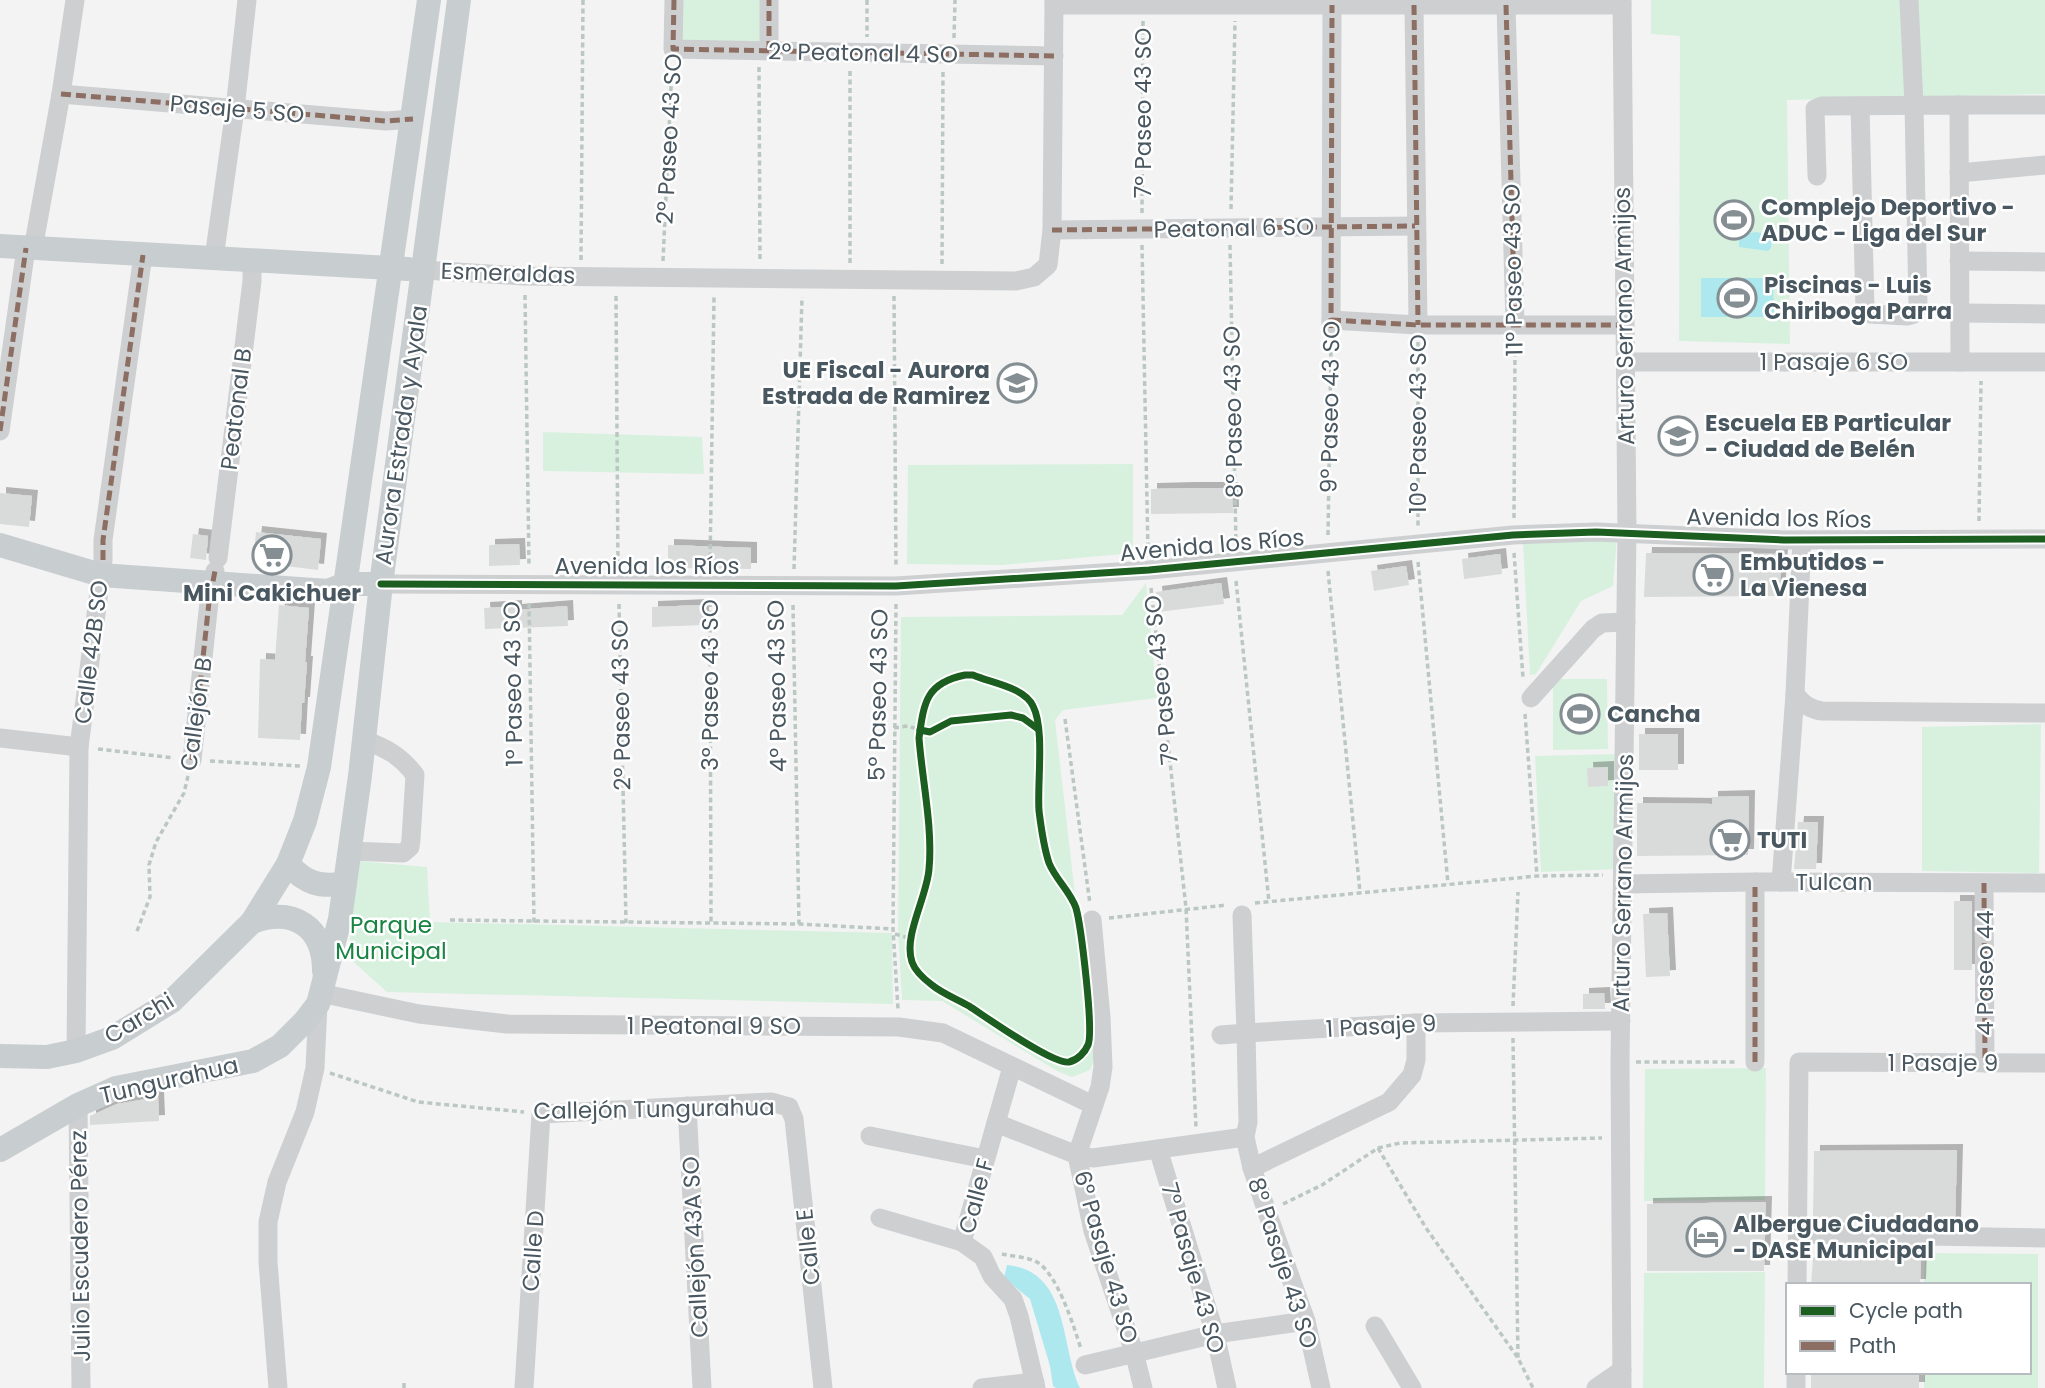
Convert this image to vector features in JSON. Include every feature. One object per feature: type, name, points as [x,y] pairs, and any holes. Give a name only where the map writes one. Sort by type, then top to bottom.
[{"type":"main road","name":"Aurora Estrada y Ayala","points":[[252,922],[288,864],[305,821],[319,767],[429,0]]},
{"type":"main road","name":"Aurora Estrada y Ayala","points":[[321,993],[340,919],[381,584],[459,0]]},
{"type":"main road","name":"Esmeraldas","points":[[0,246],[424,270]]},
{"type":"main road","name":"Avenida los Ríos","points":[[0,528],[102,568]]},
{"type":"main road","name":"Avenida los Ríos","points":[[0,545],[102,568],[329,576],[346,584],[381,584]]},
{"type":"main road","points":[[288,864],[299,876],[313,884],[329,886],[345,883]]},
{"type":"main road","points":[[252,922],[270,915],[290,916],[307,926],[319,942],[324,961],[321,993]]},
{"type":"main road","name":"Carchi","points":[[0,1056],[47,1057],[76,1051],[112,1038],[172,1001],[252,922]]},
{"type":"main road","name":"Tungurahua","points":[[0,1150],[78,1105],[116,1088],[253,1061],[280,1046],[305,1021],[321,993]]},
{"type":"street","points":[[0,431],[30,249],[61,94],[75,0]]},
{"type":"street","points":[[214,258],[247,0]]},
{"type":"street","name":"2º Paseo 43 SO","points":[[673,49],[674,0]]},
{"type":"street","points":[[764,51],[769,0]]},
{"type":"street","points":[[1860,106],[1865,309],[1870,314],[1907,316],[1914,314],[1918,306],[1909,0]]},
{"type":"street","points":[[1052,230],[1054,2],[1143,5],[1164,2],[1235,5],[1256,2],[1414,5],[1622,3]]},
{"type":"street","name":"9º Paseo 43 SO","points":[[1331,324],[1341,3]]},
{"type":"street","name":"Arturo Serrano Armijos","points":[[1622,3],[1628,532],[1620,1062],[1622,1379]]},
{"type":"street","name":"10º Paseo 43 SO","points":[[1414,5],[1418,325]]},
{"type":"street","name":"11º Paseo 43 SO","points":[[1506,5],[1515,324]]},
{"type":"street","name":"2º Peatonal 4 SO","points":[[673,49],[1054,56]]},
{"type":"street","name":"Pasaje 5 SO","points":[[61,94],[386,121],[414,119]]},
{"type":"street","points":[[1959,105],[1960,362]]},
{"type":"street","points":[[1816,176],[1815,109],[1822,106],[2045,105]]},
{"type":"street","points":[[1959,173],[2045,165]]},
{"type":"street","name":"Peatonal 6 SO","points":[[1052,230],[1415,226]]},
{"type":"street","name":"Esmeraldas","points":[[424,270],[524,276],[1016,281],[1034,277],[1048,265],[1052,230]]},
{"type":"street","name":"Calle 42B SO","points":[[76,1051],[79,747],[102,568],[103,540],[144,255]]},
{"type":"street","name":"Peatonal B","points":[[215,571],[252,261]]},
{"type":"street","points":[[1959,261],[2045,262]]},
{"type":"street","points":[[1959,313],[2045,314]]},
{"type":"street","points":[[1331,324],[1624,325]]},
{"type":"street","name":"1 Pasaje 6 SO","points":[[1624,362],[2045,362]]},
{"type":"street","name":"Avenida los Ríos","points":[[381,584],[896,586],[1149,570],[1513,535],[1628,532],[1802,540],[2045,539]]},
{"type":"street","points":[[1781,882],[1795,694],[1802,540]]},
{"type":"street","name":"Callejón B","points":[[192,760],[215,571]]},
{"type":"street","points":[[1531,698],[1594,629],[1602,623],[1626,622]]},
{"type":"street","points":[[1795,694],[1803,704],[1822,711],[2045,713]]},
{"type":"street","points":[[0,738],[79,747]]},
{"type":"street","points":[[349,851],[403,853],[410,847],[415,775],[387,748],[364,740]]},
{"type":"street","name":"Tulcan","points":[[1623,879],[2045,883]]},
{"type":"street","points":[[1755,882],[1755,1062]]},
{"type":"street","name":"4 Paseo 44","points":[[1984,883],[1985,1063]]},
{"type":"street","points":[[996,1123],[1077,1155],[1093,1158],[1245,1138],[1248,1122],[1242,908]]},
{"type":"street","name":"6° Pasaje 43 SO","points":[[1092,920],[1103,1067],[1100,1087],[1077,1155],[1093,1231],[1134,1352],[1143,1388]]},
{"type":"street","points":[[278,1388],[268,1262],[268,1222],[277,1182],[305,1112],[315,1068],[321,993]]},
{"type":"street","name":"1 Peatonal 9 SO","points":[[321,993],[419,1014],[507,1024],[899,1027],[943,1033],[1093,1105]]},
{"type":"street","name":"1 Pasaje 9","points":[[1221,1035],[1416,1023],[1621,1021]]},
{"type":"street","points":[[1252,1168],[1388,1102],[1412,1075],[1416,1059],[1416,1023]]},
{"type":"street","name":"1 Pasaje 9","points":[[1797,1234],[1799,1062],[2045,1063]]},
{"type":"street","name":"Calle F","points":[[1012,1068],[962,1242],[983,1256],[992,1276],[1013,1299],[1035,1385]]},
{"type":"street","name":"Callejón Tungurahua","points":[[541,1114],[771,1102],[789,1107]]},
{"type":"street","name":"Julio Escudero Pérez","points":[[78,1105],[81,1388]]},
{"type":"street","name":"Callejón 43A SO","points":[[687,1106],[702,1388]]},
{"type":"street","name":"Calle E","points":[[789,1107],[794,1119],[823,1388]]},
{"type":"street","name":"Calle D","points":[[524,1388],[541,1114]]},
{"type":"street","points":[[870,1136],[985,1160]]},
{"type":"street","name":"8° Pasaje 43 SO","points":[[1245,1138],[1252,1168],[1306,1321],[1321,1388]]},
{"type":"street","name":"7° Pasaje 43 SO","points":[[1158,1149],[1214,1334],[1227,1388]]},
{"type":"street","points":[[880,1218],[962,1242]]},
{"type":"street","points":[[1797,1283],[1797,1234],[2045,1238]]},
{"type":"street","points":[[1086,1364],[1214,1334],[1306,1321]]},
{"type":"street","points":[[1374,1326],[1412,1388]]},
{"type":"street","points":[[1596,1388],[1622,1379]]},
{"type":"street","points":[[982,1388],[1035,1385]]},
{"type":"path","points":[[581,276],[583,0]]},
{"type":"path","points":[[850,279],[859,52],[867,0]]},
{"type":"path","points":[[942,280],[949,54],[955,0]]},
{"type":"path","points":[[760,278],[764,51]]},
{"type":"path","points":[[1979,520],[1981,388]]},
{"type":"path","points":[[920,734],[922,718]]},
{"type":"path","points":[[1065,719],[1092,920],[1186,908],[1242,908],[1269,902],[1360,892],[1537,876],[1623,879]]},
{"type":"path","points":[[894,728],[908,726],[920,734],[930,732]]},
{"type":"path","points":[[1518,892],[1513,1022],[1518,1358]]},
{"type":"path","points":[[450,920],[799,925],[893,931],[909,938]]},
{"type":"path","points":[[910,950],[909,938],[915,926]]},
{"type":"path","points":[[1620,1062],[1755,1062]]},
{"type":"path","points":[[1267,1212],[1322,1185],[1378,1148],[1418,1142],[1622,1137]]},
{"type":"path","points":[[1378,1148],[1426,1228],[1518,1358],[1532,1388]]},
{"type":"path","points":[[983,1256],[1002,1254],[1036,1261],[1044,1268],[1059,1289],[1086,1364]]},
{"type":"green space","points":[[682,0],[763,0],[763,44],[682,44]]},
{"type":"green space","name":"Complejo Deportivo - ADUC - Liga del Sur","points":[[1651,0],[2045,0],[2045,94],[1787,100],[1790,344],[1679,341],[1680,36],[1651,34]]},
{"type":"green space","points":[[543,432],[702,437],[704,474],[543,471]]},
{"type":"green space","points":[[1133,464],[1133,553],[1003,565],[907,564],[908,465]]},
{"type":"green space","points":[[1617,538],[1613,586],[1581,601],[1536,674],[1530,675],[1523,543]]},
{"type":"green space","points":[[1146,583],[1157,698],[1063,710],[1055,720],[1094,1060],[1090,1070],[1072,1077],[1057,1071],[942,1001],[902,1000],[898,929],[901,617],[1122,615]]},
{"type":"green space","name":"Cancha","points":[[1553,679],[1607,679],[1608,749],[1553,750]]},
{"type":"green space","points":[[2041,724],[2039,873],[1922,871],[1922,727]]},
{"type":"green space","points":[[1618,754],[1618,869],[1541,872],[1535,756]]},
{"type":"green space","name":"Parque Municipal","points":[[358,861],[427,867],[430,922],[892,933],[893,1004],[387,992],[348,957]]},
{"type":"green space","points":[[1766,1068],[1765,1200],[1644,1201],[1645,1069]]},
{"type":"green space","points":[[1925,1253],[2038,1254],[2038,1388],[1924,1388],[1924,1374],[2031,1374],[2031,1283],[1924,1283]]},
{"type":"green space","points":[[1765,1272],[1764,1388],[1643,1388],[1644,1273]]},
{"type":"water","points":[[1756,232],[1770,235],[1772,238],[1768,251],[1739,247],[1739,238],[1744,234]]},
{"type":"water","name":"Piscinas - Luis Chiriboga Parra","points":[[1701,278],[1773,278],[1774,317],[1701,317]]},
{"type":"water","points":[[1007,1265],[1027,1270],[1042,1281],[1053,1295],[1080,1388],[1053,1386],[1050,1366],[1030,1299],[1004,1278]]},
{"type":"building","points":[[1232,488],[1233,513],[1151,514],[1151,489]]},
{"type":"building","points":[[0,493],[32,496],[29,527],[0,524]]},
{"type":"building","points":[[256,532],[321,539],[318,570],[253,562]]},
{"type":"building","points":[[193,534],[208,536],[206,560],[190,558]]},
{"type":"building","points":[[519,544],[520,565],[489,566],[489,545]]},
{"type":"building","points":[[668,545],[751,548],[751,569],[668,568]]},
{"type":"building","name":"Embutidos - La Vienesa","points":[[1646,553],[1782,554],[1779,596],[1644,597]]},
{"type":"building","points":[[1500,554],[1502,574],[1464,579],[1462,559]]},
{"type":"building","points":[[1406,566],[1409,585],[1374,591],[1371,571]]},
{"type":"building","points":[[1221,583],[1224,604],[1158,612],[1156,592]]},
{"type":"building","points":[[279,605],[309,608],[300,740],[258,738],[260,659],[275,660]]},
{"type":"building","points":[[703,605],[703,625],[652,627],[652,607]]},
{"type":"building","points":[[516,606],[516,610],[567,606],[568,626],[485,629],[484,608]]},
{"type":"building","points":[[1639,734],[1678,734],[1678,770],[1639,770]]},
{"type":"building","points":[[1608,767],[1608,786],[1588,787],[1587,768]]},
{"type":"building","points":[[1749,796],[1748,855],[1637,856],[1637,803],[1712,804],[1712,797]]},
{"type":"building","points":[[1798,822],[1818,822],[1816,869],[1794,869]]},
{"type":"building","points":[[1954,901],[1972,901],[1972,970],[1954,970]]},
{"type":"building","points":[[1667,913],[1670,976],[1646,977],[1643,914]]},
{"type":"building","points":[[1604,993],[1605,1009],[1583,1009],[1583,994]]},
{"type":"building","points":[[158,1097],[159,1121],[90,1125],[90,1116],[117,1104]]},
{"type":"building","points":[[1957,1150],[1955,1224],[1816,1222],[1813,1219],[1814,1151]]},
{"type":"building","name":"Albergue Ciudadano - DASE Municipal","points":[[1766,1202],[1764,1271],[1647,1271],[1647,1204]]},
{"type":"building","points":[[1921,1254],[1920,1283],[1811,1283],[1813,1258],[1821,1255]]},
{"type":"building","points":[[1811,1374],[1919,1374],[1919,1388],[1811,1388]]},
{"type":"marked path","points":[[674,0],[673,49],[1054,56]]},
{"type":"marked path","points":[[769,0],[769,51]]},
{"type":"marked path","points":[[1331,328],[1332,5]]},
{"type":"marked path","points":[[1414,5],[1418,325]]},
{"type":"marked path","points":[[1506,5],[1515,324]]},
{"type":"marked path","points":[[61,94],[386,121],[413,119]]},
{"type":"marked path","points":[[1052,230],[1415,226]]},
{"type":"marked path","points":[[0,431],[26,248]]},
{"type":"marked path","points":[[103,560],[103,540],[143,255]]},
{"type":"marked path","points":[[1331,320],[1418,325],[1624,325]]},
{"type":"marked path","points":[[192,760],[209,602],[215,571]]},
{"type":"marked path","points":[[1755,882],[1755,1062]]},
{"type":"marked path","points":[[1984,883],[1985,1063]]},
{"type":"cycle path","name":"3º Paseo 43 SO","points":[[381,584],[896,586],[1149,570],[1513,535],[1596,532],[1784,540],[2045,539]]},
{"type":"cycle path","points":[[965,675],[973,675],[1015,690],[1029,700],[1037,716],[1040,742],[1039,811],[1043,837],[1049,863],[1076,908],[1086,978],[1088,1045],[1081,1055],[1069,1062],[1049,1056],[941,991],[920,975],[912,962],[911,940],[927,880],[930,853],[919,738],[923,714],[925,704],[935,689],[942,683],[965,675]]},
{"type":"cycle path","points":[[920,730],[930,732],[951,721],[1011,715],[1023,718],[1038,729]]},
{"type":"place","name":"Complejo Deportivo - ADUC - Liga del Sur","points":[[1734,220]]},
{"type":"place","name":"Piscinas - Luis Chiriboga Parra","points":[[1737,298]]},
{"type":"place","name":"UE Fiscal - Aurora Estrada de Ramirez","points":[[1017,383]]},
{"type":"place","name":"Escuela EB Particular - Ciudad de Belén","points":[[1678,436]]},
{"type":"place","name":"Mini Cakichuer","points":[[272,555]]},
{"type":"place","name":"Embutidos - La Vienesa","points":[[1713,575]]},
{"type":"place","name":"Cancha","points":[[1580,714]]},
{"type":"place","name":"TUTI","points":[[1730,840]]},
{"type":"place","name":"Albergue Ciudadano - DASE Municipal","points":[[1706,1237]]}]
